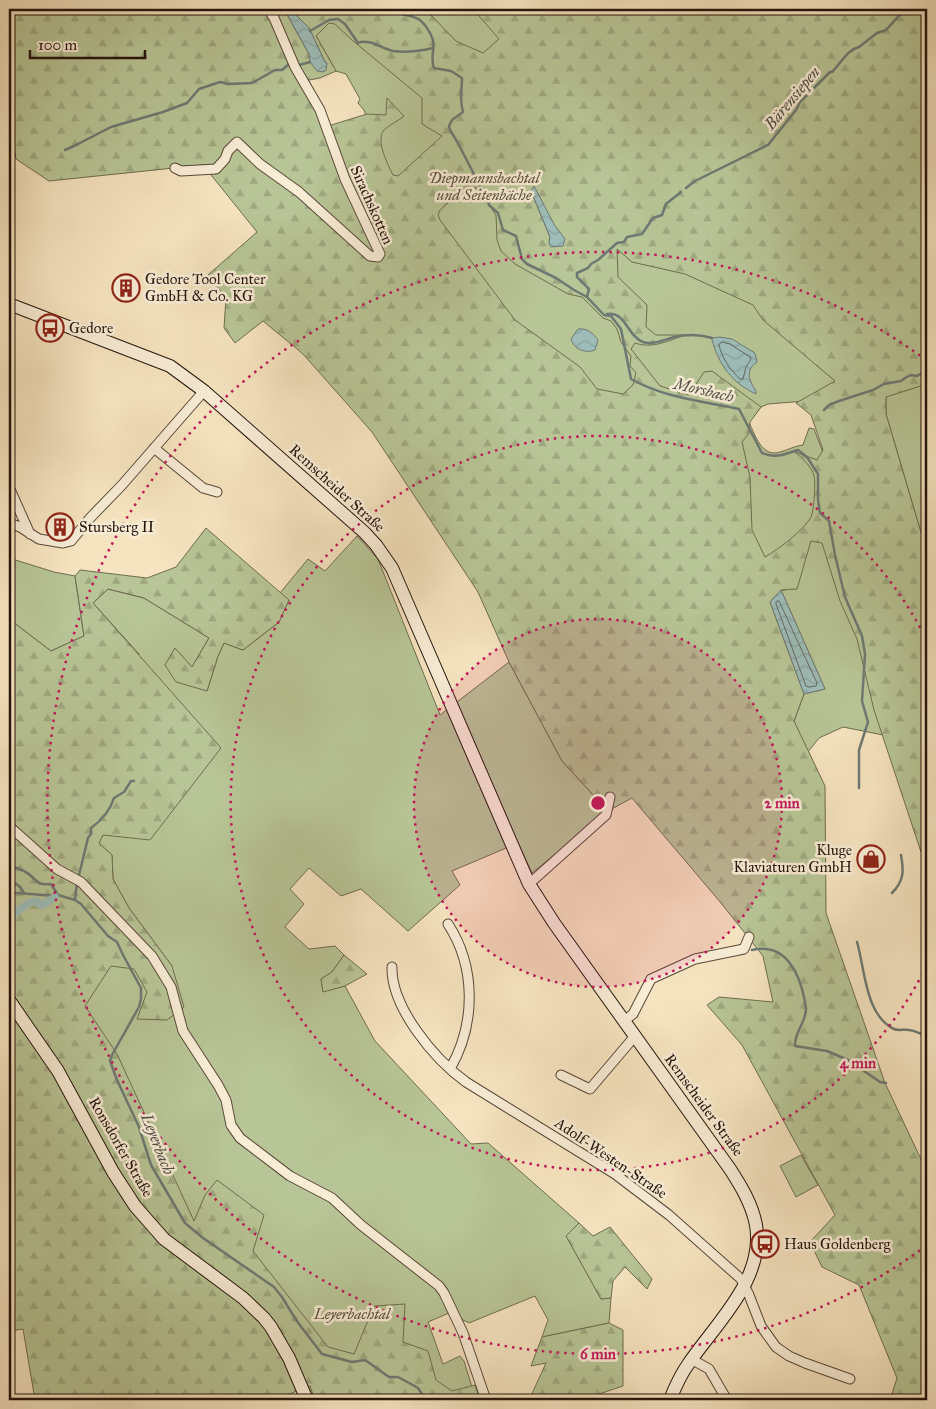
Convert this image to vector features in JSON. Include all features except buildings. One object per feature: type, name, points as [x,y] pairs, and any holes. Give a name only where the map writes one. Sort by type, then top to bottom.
[{"type":"main road","name":"Remscheider Straße","points":[[9,304],[170,366],[204,391],[364,532],[383,554],[398,581],[529,884],[554,923],[730,1169],[748,1201],[756,1226],[754,1261],[737,1298],[692,1359],[680,1378],[670,1400]]},
{"type":"main road","name":"Ronsdorfer Straße","points":[[12,1005],[62,1078],[113,1172],[135,1206],[164,1238],[243,1298],[264,1318],[289,1358],[307,1400]]},
{"type":"street","name":"Sirachskotten","points":[[175,168],[181,171],[216,169],[225,159],[228,151],[237,142],[266,168],[299,192],[370,256],[378,257],[380,254],[345,179],[320,110],[295,66],[274,18],[268,9]]},
{"type":"street","points":[[9,523],[20,527],[39,539],[63,543],[71,541],[204,391]]},
{"type":"street","points":[[154,448],[203,488],[217,492]]},
{"type":"street","points":[[9,487],[30,534]]},
{"type":"street","points":[[529,884],[606,815],[610,797]]},
{"type":"street","points":[[9,826],[57,869],[81,882],[152,956],[171,987],[183,1031],[226,1100],[231,1125],[240,1138],[290,1176],[332,1198],[361,1226],[433,1280],[444,1293],[464,1333],[486,1400]]},
{"type":"street","points":[[448,924],[458,940],[467,969],[470,1001],[462,1041],[450,1069]]},
{"type":"street","points":[[624,1021],[633,1014],[651,979],[695,959],[744,949],[749,937]]},
{"type":"street","name":"Adolf-Westen-Straße","points":[[392,967],[392,978],[409,1019],[425,1043],[450,1069],[466,1082],[590,1158],[646,1196],[741,1279],[761,1326],[776,1347],[789,1356],[850,1379]]},
{"type":"street","points":[[561,1075],[590,1090],[635,1036]]},
{"type":"street","points":[[692,1359],[708,1369],[727,1400]]},
{"type":"green space","points":[[9,9],[284,9],[309,54],[310,62],[327,63],[309,28],[290,9],[425,9],[456,41],[483,53],[499,39],[473,9],[927,9],[927,384],[886,397],[886,414],[927,553],[927,851],[921,852],[874,710],[857,639],[840,601],[822,543],[811,541],[797,589],[781,590],[770,602],[804,694],[794,721],[825,786],[826,913],[885,1083],[927,1172],[927,1400],[890,1400],[897,1378],[859,1285],[822,1267],[810,1242],[835,1215],[742,1045],[707,1005],[719,997],[773,1002],[763,956],[632,798],[608,811],[562,761],[509,662],[478,592],[372,432],[303,354],[263,321],[235,343],[224,328],[226,298],[208,275],[257,232],[203,165],[49,181],[16,159],[9,116]],"holes":[[[329,23],[335,24],[422,98],[422,124],[442,136],[398,176],[393,175],[388,165],[381,140],[384,130],[404,116],[387,98],[386,115],[367,114],[325,127],[304,81],[320,78],[336,71],[316,36]],[[467,186],[477,188],[496,215],[497,240],[501,251],[515,264],[568,294],[582,297],[603,318],[611,321],[617,329],[621,342],[631,356],[630,366],[636,373],[633,385],[623,394],[597,389],[580,367],[515,320],[440,220],[438,215],[440,210]],[[531,191],[537,192],[550,220],[561,235],[549,241],[550,237]],[[617,249],[632,262],[685,274],[753,305],[763,320],[835,381],[796,403],[811,415],[823,450],[817,460],[795,452],[809,466],[814,476],[813,511],[810,519],[801,529],[783,545],[765,557],[752,530],[750,477],[742,442],[749,433],[750,422],[761,407],[712,371],[704,372],[689,395],[660,386],[631,349],[635,343],[654,345],[685,335],[656,335],[646,327],[647,305],[618,277]]]},
{"type":"green space","name":"Diepmannsbachtal und Seitenbäche","points":[[302,9],[927,9],[927,553],[886,414],[886,396],[894,394],[768,404],[761,407],[749,422],[764,449],[774,453],[803,445],[809,428],[814,429],[824,455],[908,740],[843,727],[819,738],[807,753],[794,721],[804,694],[825,689],[781,590],[785,590],[736,581],[626,416],[427,289],[364,110],[358,103],[360,99],[346,74],[336,71],[316,36],[325,26]]},
{"type":"green space","points":[[206,528],[289,600],[279,622],[243,650],[224,643],[207,691],[176,682],[165,665],[175,648],[192,667],[209,638],[144,598],[108,589],[93,603],[221,748],[150,840],[103,835],[99,843],[112,855],[113,879],[129,908],[172,966],[184,1007],[167,1020],[137,1019],[147,992],[134,969],[111,966],[85,1006],[117,1054],[194,1221],[205,1195],[217,1180],[264,1215],[253,1251],[328,1347],[354,1354],[374,1306],[405,1304],[403,1342],[428,1351],[436,1380],[452,1391],[475,1385],[480,1400],[315,1400],[310,1386],[274,1400],[150,1400],[149,1398],[139,1400],[35,1400],[23,1329],[9,1331],[9,619],[51,651],[84,636],[75,576],[80,570],[147,578],[176,567]]},
{"type":"green space","name":"Leyerbachtal","points":[[357,536],[378,559],[440,715],[509,662],[562,761],[608,811],[532,873],[518,843],[452,871],[460,885],[408,931],[361,889],[341,896],[309,868],[290,889],[304,904],[285,927],[309,949],[335,946],[344,955],[332,972],[321,979],[323,991],[345,986],[375,1041],[471,1144],[488,1143],[579,1223],[567,1237],[601,1299],[611,1298],[609,1323],[542,1337],[548,1320],[535,1296],[469,1323],[449,1313],[428,1322],[443,1364],[460,1356],[464,1361],[476,1400],[312,1400],[179,1245],[9,835],[172,966],[129,908],[113,879],[112,855],[98,843],[103,835],[139,654],[93,603],[108,589],[144,598],[209,638],[192,667],[207,691],[224,643],[243,650],[278,623],[289,600],[280,593],[308,559],[325,571]]},
{"type":"green space","points":[[9,558],[54,572],[75,576],[84,636],[51,651],[9,619]]},
{"type":"green space","points":[[344,955],[367,974],[345,986],[323,992],[321,979],[332,972]]},
{"type":"green space","points":[[801,1155],[818,1185],[796,1197],[780,1166]]},
{"type":"green space","points":[[579,1223],[593,1236],[610,1227],[652,1279],[647,1289],[625,1267],[613,1281],[611,1298],[601,1299],[566,1236]]},
{"type":"green space","points":[[609,1323],[623,1330],[623,1386],[593,1396],[596,1400],[529,1400],[546,1363],[531,1366],[542,1337]]},
{"type":"water","points":[[284,9],[290,9],[309,28],[327,63],[326,70],[323,72],[317,71],[310,62],[309,54]]},
{"type":"water","points":[[534,186],[555,226],[565,239],[563,246],[551,247],[549,244],[550,237],[531,191]]},
{"type":"water","points":[[578,329],[587,330],[596,337],[598,340],[595,350],[584,351],[572,343],[571,339]]},
{"type":"water","points":[[712,338],[732,339],[755,353],[757,362],[751,368],[749,376],[756,394],[733,379],[723,365],[712,340]]},
{"type":"water","points":[[781,590],[825,689],[804,694],[770,602]]},
{"type":"waterway","name":"Morsbach","points":[[394,9],[401,14],[419,19],[426,27],[433,40],[432,61],[434,68],[451,71],[462,78],[461,99],[463,112],[452,120],[449,126],[450,130],[482,190],[488,197],[489,205],[498,213],[503,230],[516,236],[522,259],[527,264],[556,278],[587,297],[604,315],[611,316],[621,329],[631,379],[670,395],[739,409],[762,453],[776,456],[798,450],[807,457],[818,474],[820,513],[829,521],[845,597],[862,636],[865,654],[862,701],[868,722],[859,750],[859,788]]},
{"type":"waterway","name":"Bärensiepen","points":[[686,188],[695,181],[768,145],[796,110],[800,102],[848,54],[877,33],[886,30],[905,9]]},
{"type":"waterway","points":[[310,31],[329,20],[338,19],[345,24],[358,43],[367,42],[398,52],[433,48]]},
{"type":"waterway","points":[[299,65],[310,62]]},
{"type":"waterway","points":[[65,150],[111,127],[187,103],[199,89],[220,82],[228,84],[252,83],[275,70],[282,70],[289,64]]},
{"type":"waterway","name":"Bärensiepen","points":[[587,297],[589,289],[577,277],[577,273],[588,268],[617,243],[624,242],[627,237],[642,234],[653,218],[662,215],[666,204],[681,192]]},
{"type":"waterway","points":[[607,314],[618,316],[633,335],[647,343],[688,335],[712,338]]},
{"type":"waterway","points":[[824,410],[829,405],[839,401],[873,390],[884,384],[901,381],[911,375],[917,376],[927,370]]},
{"type":"waterway","points":[[79,875],[91,828],[105,815],[114,798],[124,792],[131,781],[134,781]]},
{"type":"waterway","name":"Morsbach","points":[[892,893],[901,880],[903,866],[901,855]]},
{"type":"waterway","name":"Leyerbach","points":[[9,865],[25,872],[39,883],[51,884],[58,895],[75,900],[81,904],[108,936],[117,942],[141,988],[139,1007],[110,1061],[139,1127],[151,1165],[185,1223],[203,1238],[274,1287],[322,1354],[352,1362],[365,1360],[389,1377],[398,1377],[418,1388],[426,1400]]},
{"type":"waterway","points":[[9,878],[24,893]]},
{"type":"waterway","points":[[75,899],[77,883]]},
{"type":"waterway","points":[[9,893],[58,895]]},
{"type":"waterway","points":[[9,914],[17,912],[29,903],[37,901],[43,905],[55,897]]},
{"type":"waterway","name":"Morsbach","points":[[857,942],[868,990],[877,1013],[884,1022],[894,1029],[912,1030],[927,1037]]},
{"type":"waterway","points":[[752,950],[764,949],[774,951],[782,956],[795,971],[803,991],[806,1009],[796,1037],[795,1046],[827,1051],[848,1060],[880,1082],[886,1083]]},
{"type":"place","name":"Gedore Tool Center GmbH & Co. KG","points":[[126,288]]},
{"type":"place","name":"Gedore","points":[[50,328]]},
{"type":"place","name":"Stursberg II","points":[[60,527]]},
{"type":"place","name":"Kluge Klaviaturen GmbH","points":[[871,859]]},
{"type":"place","name":"Haus Goldenberg","points":[[765,1244]]}]
